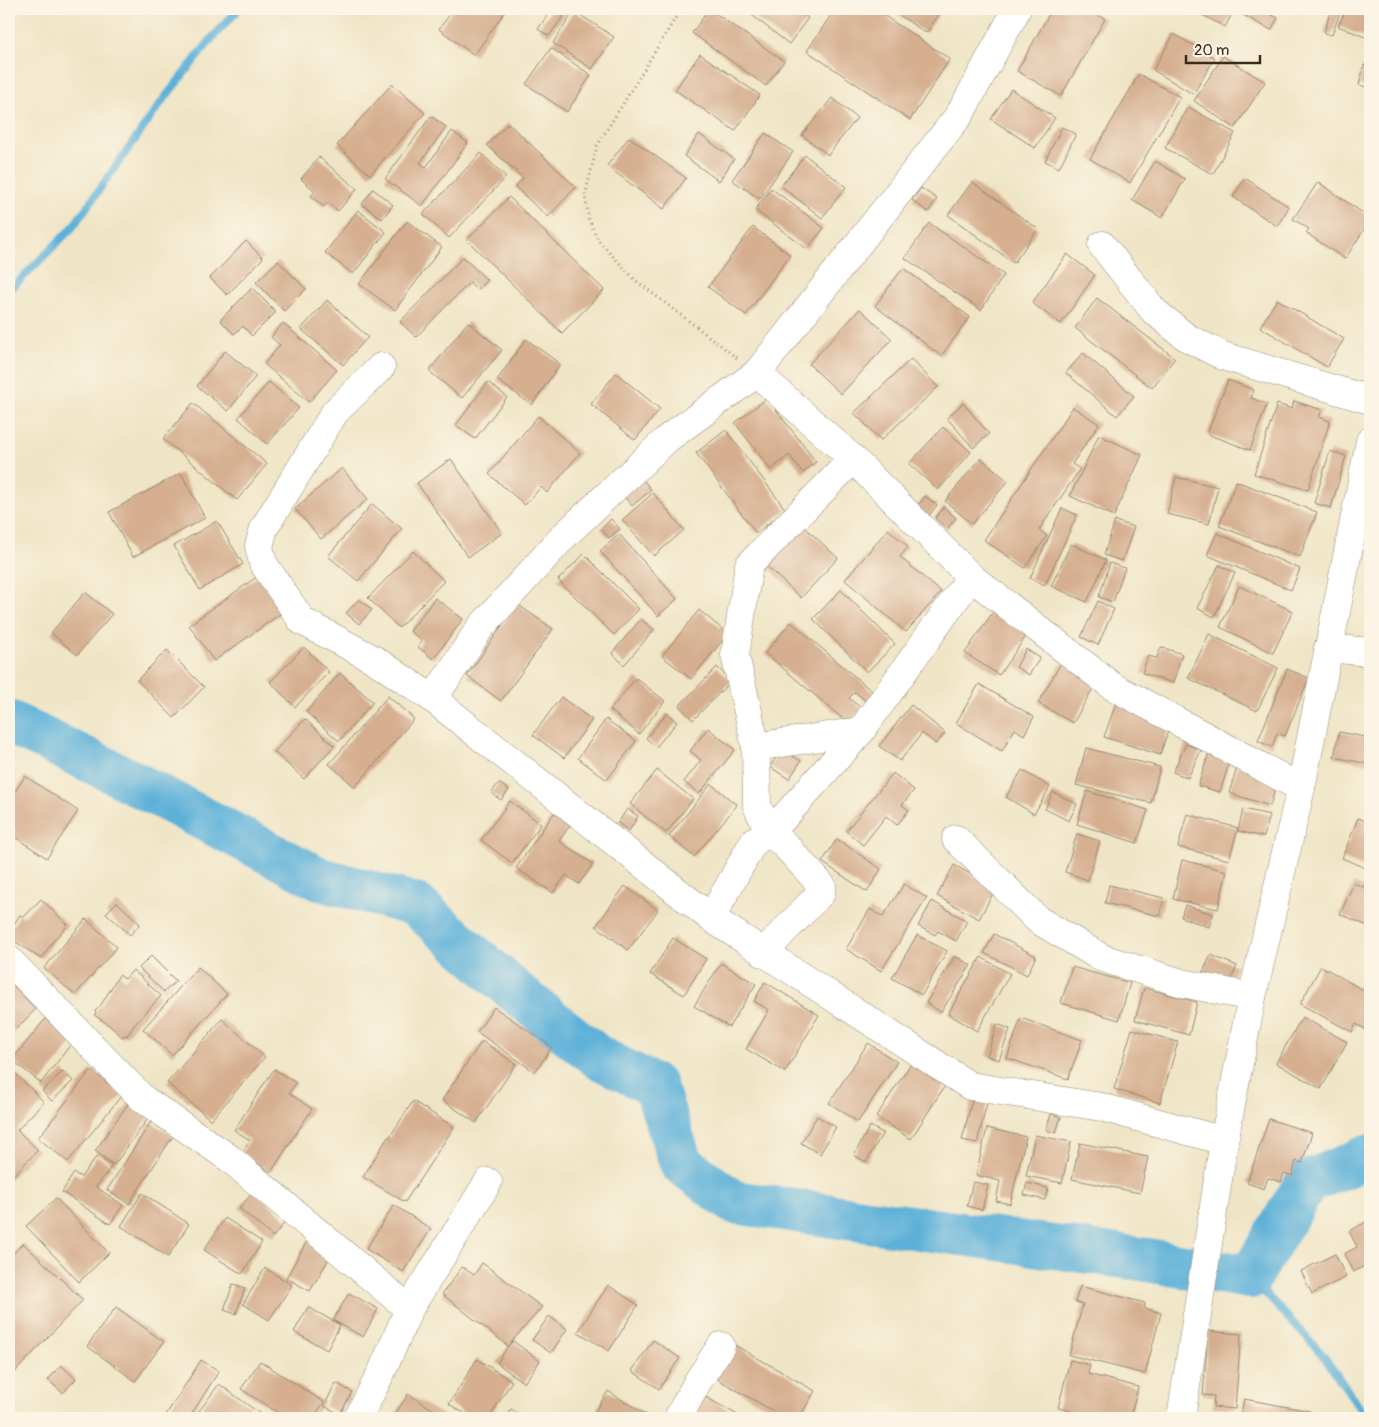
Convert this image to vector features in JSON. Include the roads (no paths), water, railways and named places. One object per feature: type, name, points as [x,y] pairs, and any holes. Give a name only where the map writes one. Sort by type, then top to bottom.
[{"type":"street","points":[[434,700],[480,628],[564,536],[667,439],[757,373],[960,114],[1017,9]]},
{"type":"street","points":[[1102,246],[1154,311],[1186,337],[1223,356],[1370,400]]},
{"type":"street","points":[[381,367],[336,412],[264,528],[259,546],[264,563],[302,621],[375,660],[434,700],[711,918],[970,1086],[1101,1107],[1224,1141]]},
{"type":"street","points":[[757,373],[853,459],[971,577],[1112,686],[1301,788]]},
{"type":"street","points":[[1181,1418],[1224,1141],[1252,997],[1301,788],[1370,441]]},
{"type":"street","points":[[763,953],[821,893],[822,886],[785,845],[770,833],[757,806],[756,747],[735,655],[749,565],[853,459]]},
{"type":"street","points":[[711,918],[754,840],[770,833],[861,731],[971,577]]},
{"type":"street","points":[[1328,648],[1370,652]]},
{"type":"street","points":[[756,747],[861,731]]},
{"type":"street","points":[[956,839],[1038,920],[1102,958],[1182,983],[1252,997]]},
{"type":"street","points":[[9,960],[143,1099],[229,1158],[409,1309]]},
{"type":"street","points":[[358,1418],[382,1371],[409,1309],[488,1182]]},
{"type":"street","points":[[678,1418],[698,1381],[721,1346]]},
{"type":"waterway","points":[[9,291],[72,228],[163,100],[213,37],[239,9]]},
{"type":"waterway","points":[[9,722],[111,771],[320,879],[416,905],[517,993],[598,1057],[655,1086],[681,1163],[733,1202],[1147,1260],[1250,1277],[1307,1182],[1370,1156]]},
{"type":"waterway","points":[[1250,1277],[1322,1354],[1367,1418]]}]
